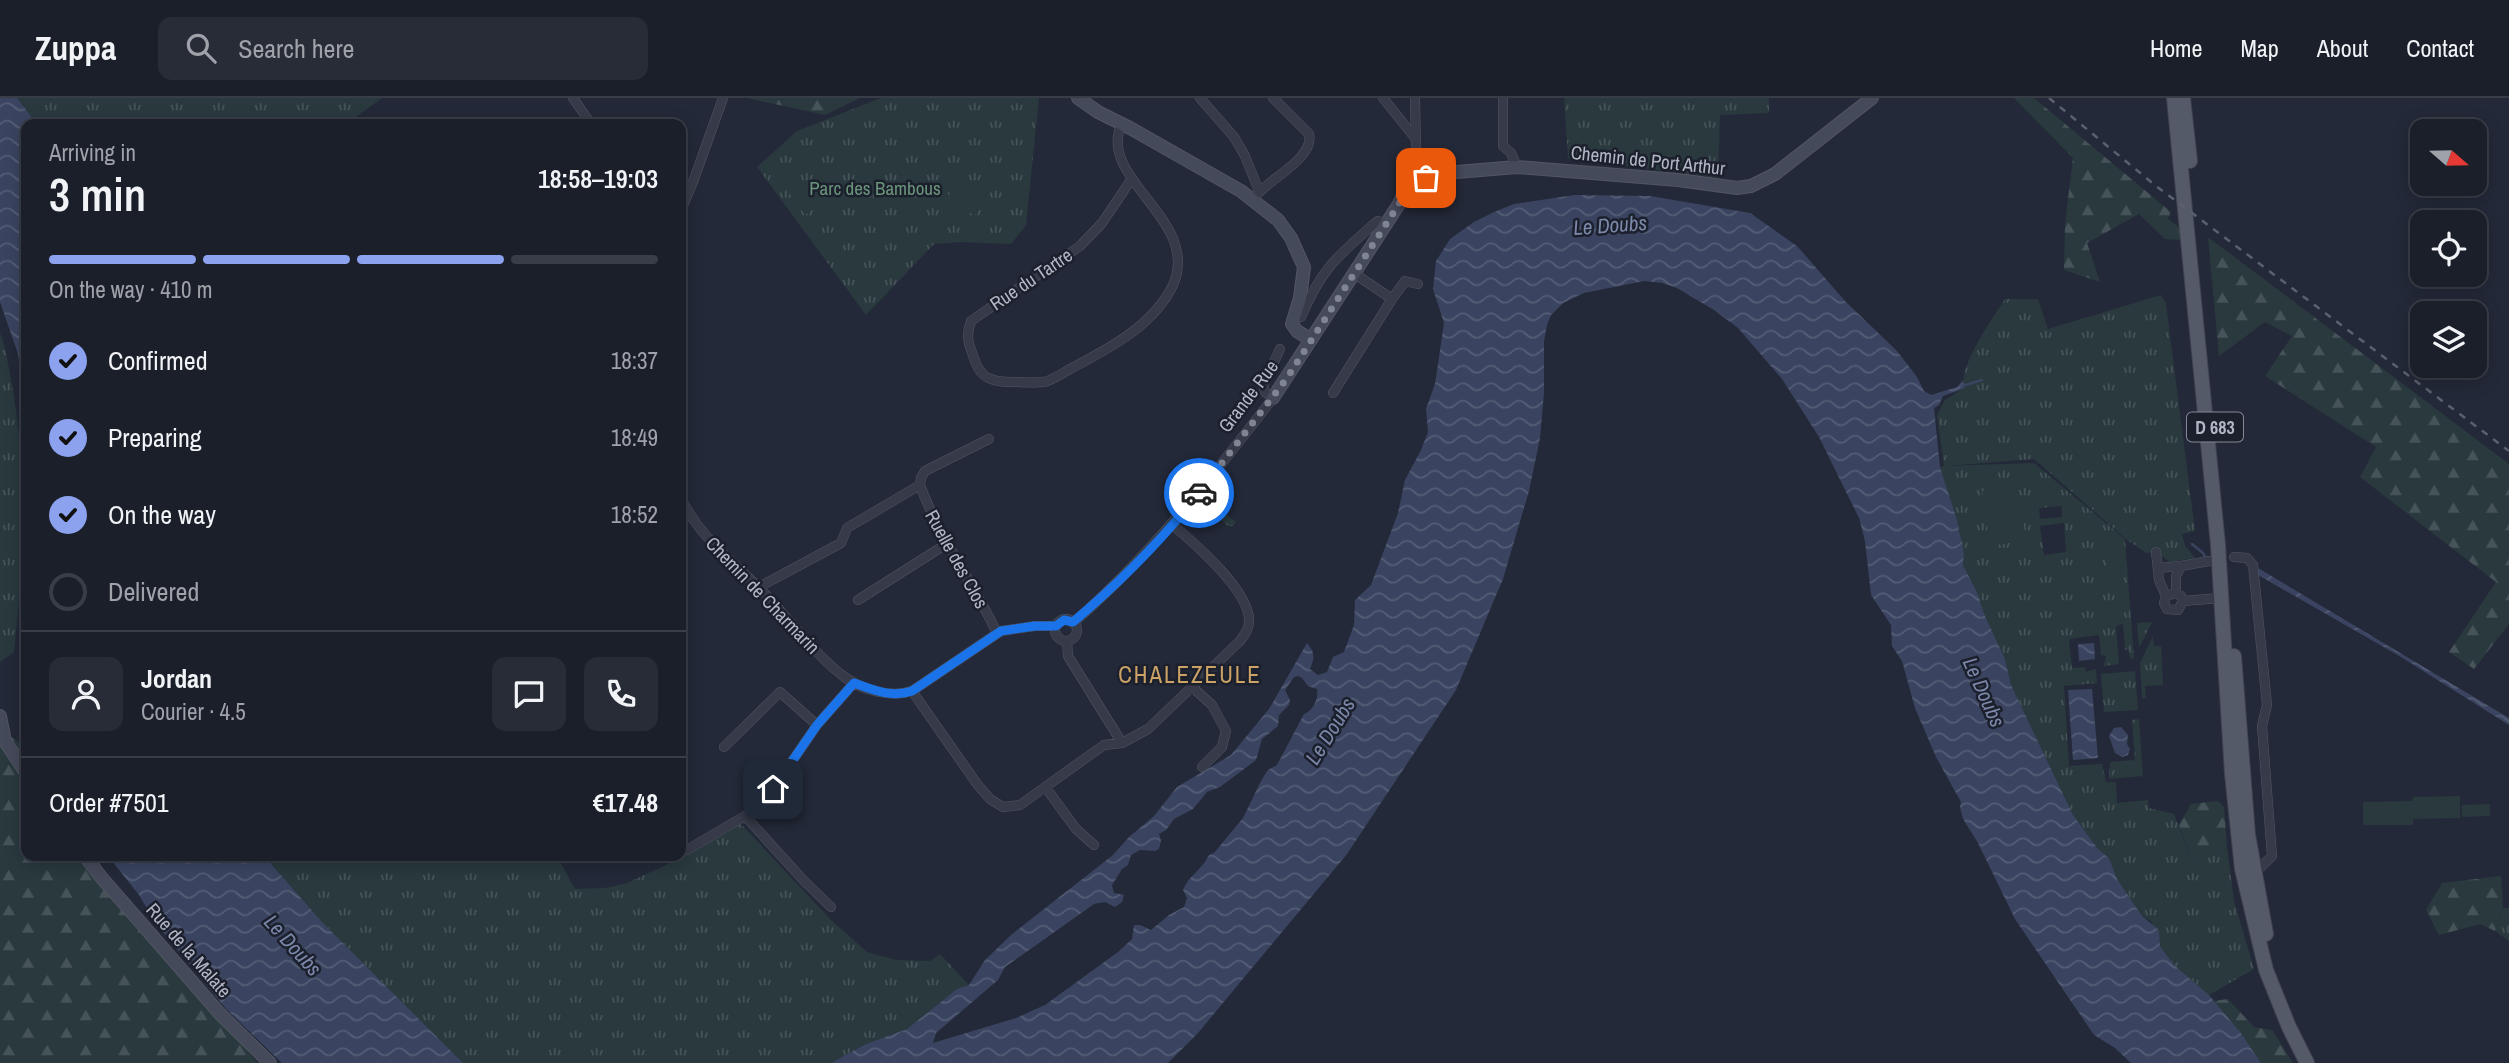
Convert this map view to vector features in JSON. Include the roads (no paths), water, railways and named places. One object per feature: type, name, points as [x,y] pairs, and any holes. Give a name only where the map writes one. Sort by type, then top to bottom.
[{"type":"main road","name":"D 683","points":[[2174,98],[2213,492],[2242,869],[2266,970],[2307,1063]]},
{"type":"main road","name":"D 683","points":[[2183,98],[2218,462],[2244,792],[2268,945],[2278,981],[2314,1063]]},
{"type":"main road","points":[[2220,598],[2225,604],[2228,644],[2234,653]]},
{"type":"main road","points":[[2234,792],[2240,800],[2248,864],[2255,869]]},
{"type":"street","points":[[573,98],[588,119]]},
{"type":"street","points":[[686,199],[723,98]]},
{"type":"street","points":[[1079,98],[1098,112],[1256,195],[1278,220],[1296,247],[1304,267],[1300,298],[1292,324],[1297,331],[1311,340]]},
{"type":"street","points":[[1200,98],[1234,137],[1245,156],[1256,195]]},
{"type":"street","points":[[1256,195],[1297,161],[1311,142],[1310,134],[1273,98]]},
{"type":"street","points":[[1383,98],[1415,138]]},
{"type":"street","points":[[1415,98],[1418,177]]},
{"type":"street","points":[[1503,98],[1503,146],[1511,153],[1517,167]]},
{"type":"street","name":"Chemin de Port Arthur","points":[[1418,177],[1517,167],[1678,180],[1737,188],[1751,186],[1775,174],[1872,98]]},
{"type":"street","name":"Rue du Tartre","points":[[1122,123],[1116,139],[1117,147],[1131,180],[1150,199],[1175,244],[1178,266],[1173,284],[1162,304],[1112,347],[1046,382],[996,382],[982,375],[967,341],[971,321],[1080,246],[1102,223],[1131,180]]},
{"type":"street","name":"Grande Rue","points":[[1073,622],[1098,601],[1172,524],[1273,398],[1418,177]]},
{"type":"street","points":[[1301,317],[1318,281],[1334,260],[1378,221],[1387,223]]},
{"type":"street","points":[[1354,274],[1392,299]]},
{"type":"street","points":[[1334,393],[1405,281],[1418,284]]},
{"type":"street","points":[[1273,398],[1265,392],[1263,386],[1280,349]]},
{"type":"street","points":[[759,587],[841,542],[846,528],[920,485],[920,478],[925,471],[989,439]]},
{"type":"street","name":"Ruelle des Clos","points":[[920,485],[934,522],[997,633]]},
{"type":"street","name":"Chemin de Charmarin","points":[[686,507],[699,530],[759,587],[834,668],[854,683]]},
{"type":"street","points":[[912,691],[977,784],[990,799],[1003,807],[1020,805],[1104,745],[1122,743],[1148,729],[1240,640],[1247,631],[1249,620],[1247,607],[1214,561],[1172,524]]},
{"type":"street","points":[[858,600],[948,543]]},
{"type":"street","points":[[2156,552],[2159,580],[2166,596],[2165,606],[2170,611],[2178,610],[2180,597],[2176,576],[2181,566]]},
{"type":"street","points":[[2234,557],[2247,558],[2253,565],[2267,705],[2262,726],[2272,856],[2255,869]]},
{"type":"street","points":[[2158,568],[2209,561]]},
{"type":"street","points":[[2166,596],[2220,598]]},
{"type":"street","points":[[687,850],[745,816],[773,789],[817,725],[854,683],[895,695],[912,691],[997,633],[1009,629],[1056,626],[1064,620],[1073,622],[1076,632],[1073,638],[1067,640],[1057,636],[1056,626]]},
{"type":"street","points":[[1067,640],[1068,656],[1122,743]]},
{"type":"street","points":[[1192,687],[1212,705],[1226,731],[1222,747],[1202,767]]},
{"type":"street","points":[[724,747],[780,692],[817,725]]},
{"type":"street","points":[[0,716],[5,741],[21,765]]},
{"type":"street","points":[[1046,788],[1076,829],[1094,845]]},
{"type":"street","points":[[745,816],[805,883],[831,907]]},
{"type":"street","name":"Rue de la Malate","points":[[89,861],[221,1015],[271,1063]]},
{"type":"water","points":[[0,98],[17,98],[33,119],[21,119],[21,374],[18,354],[0,302]]},
{"type":"water","name":"Le Doubs","points":[[1575,195],[1650,196],[1750,213],[1797,246],[1845,301],[1897,351],[1924,391],[1931,395],[1957,387],[1963,380],[1965,388],[1943,396],[1939,405],[1934,408],[1940,467],[1957,520],[1964,554],[1963,565],[2005,659],[2011,685],[2073,815],[2098,849],[2109,858],[2117,879],[2142,916],[2159,930],[2160,946],[2174,965],[2209,995],[2240,1032],[2261,1063],[2131,1063],[2115,1048],[2094,1035],[2015,919],[1978,843],[1963,819],[1961,802],[1936,757],[1915,708],[1902,661],[1892,646],[1891,625],[1871,595],[1865,541],[1859,518],[1819,437],[1782,379],[1738,328],[1677,288],[1644,281],[1584,293],[1563,303],[1551,315],[1544,341],[1544,392],[1540,438],[1529,491],[1503,579],[1456,690],[1347,854],[1198,1033],[1168,1063],[831,1063],[866,1044],[907,1029],[957,989],[969,985],[985,960],[1011,935],[1113,855],[1154,816],[1177,787],[1231,755],[1269,709],[1307,643],[1313,655],[1310,669],[1318,675],[1327,672],[1333,657],[1344,652],[1354,625],[1355,600],[1371,585],[1398,513],[1405,480],[1428,432],[1426,409],[1435,384],[1444,323],[1433,289],[1436,261],[1450,239],[1474,222],[1514,204]],"holes":[[[1294,677],[1302,678],[1308,686],[1317,689],[1315,704],[1304,714],[1277,765],[1268,770],[1262,779],[1243,818],[1185,885],[1183,890],[1187,898],[1184,907],[1151,930],[1134,925],[1132,939],[1118,952],[1045,1005],[1016,1018],[933,1043],[936,1033],[998,980],[1005,967],[1094,904],[1105,902],[1115,907],[1122,902],[1124,895],[1114,893],[1112,885],[1122,869],[1128,865],[1131,855],[1140,850],[1159,849],[1159,834],[1166,830],[1174,819],[1193,809],[1207,792],[1220,787],[1256,760],[1262,739],[1278,726],[1279,715],[1289,705],[1290,700],[1285,690]]]},
{"type":"water","points":[[2258,568],[2509,718],[2509,725],[2401,657],[2258,575]]},
{"type":"water","points":[[2094,643],[2095,659],[2079,661],[2078,644]]},
{"type":"water","points":[[2092,689],[2098,758],[2073,760],[2068,690]]},
{"type":"water","points":[[2121,727],[2128,735],[2127,744],[2130,749],[2128,755],[2122,757],[2115,753],[2109,736],[2114,728]]},
{"type":"water","name":"Le Doubs","points":[[112,861],[268,861],[323,923],[463,1063],[282,1063],[226,1009],[155,922],[139,895]]},
{"type":"waterway","points":[[1962,386],[1982,380]]},
{"type":"waterway","points":[[2192,544],[2206,559]]},
{"type":"railway","points":[[2049,98],[2156,186],[2509,451]]},
{"type":"district","name":"CHALEZEULE","points":[[1190,674]]},
{"type":"park label","name":"Parc des Bambous","points":[[875,188]]}]
